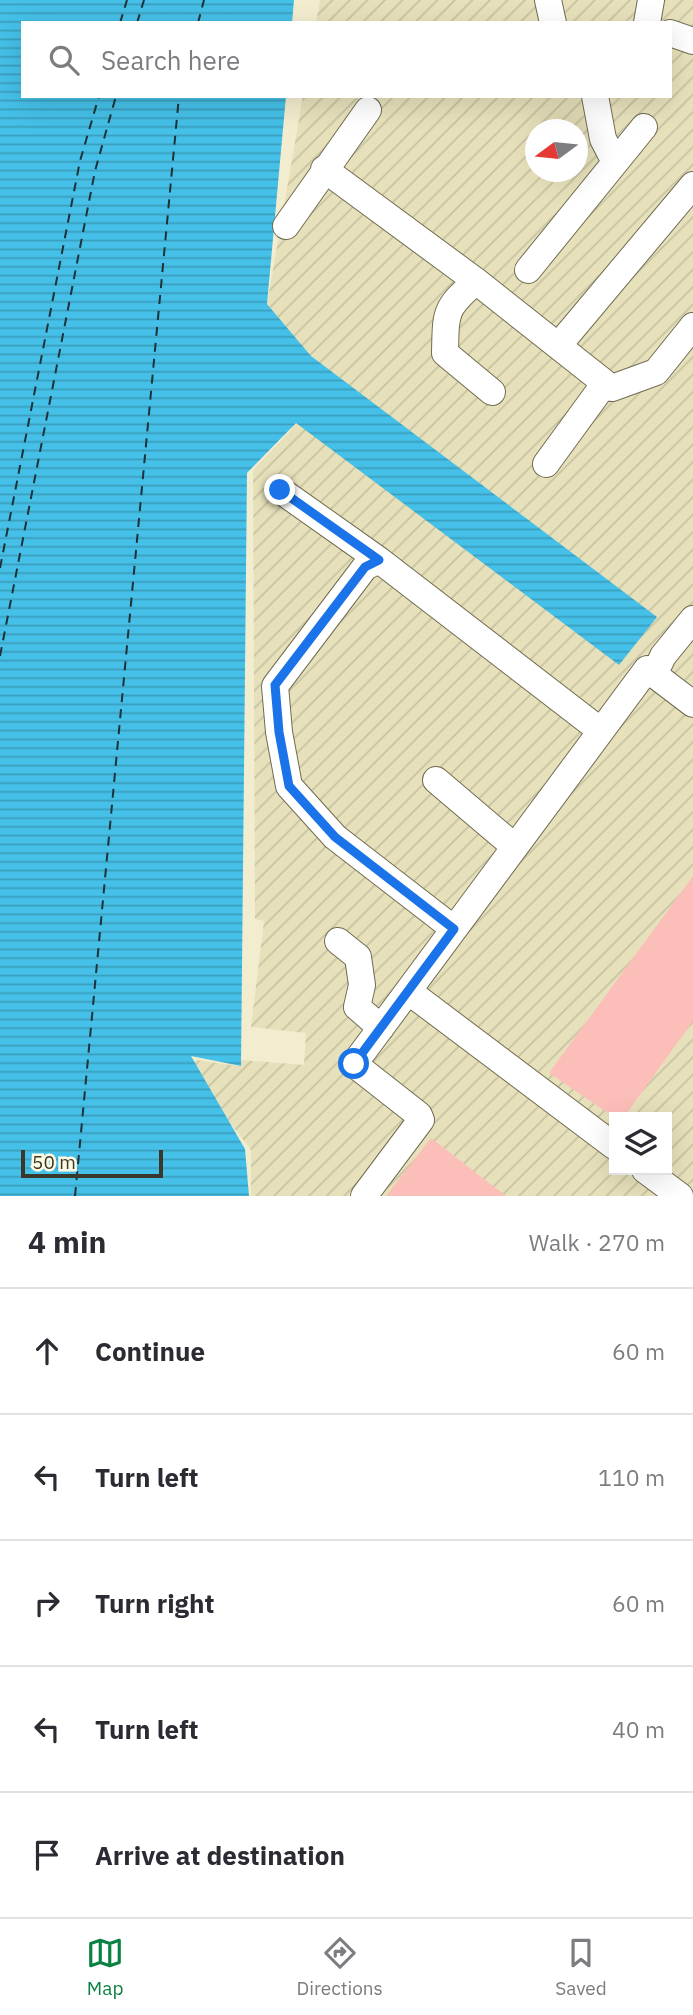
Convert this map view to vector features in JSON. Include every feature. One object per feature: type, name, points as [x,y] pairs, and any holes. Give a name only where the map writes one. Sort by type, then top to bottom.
[{"type":"lane","points":[[548,0],[553,21]]},
{"type":"lane","points":[[647,21],[651,0]]},
{"type":"lane","points":[[672,34],[693,41]]},
{"type":"lane","points":[[595,98],[603,139],[615,162]]},
{"type":"lane","points":[[286,226],[368,110]]},
{"type":"lane","points":[[528,270],[644,127]]},
{"type":"lane","points":[[324,169],[476,281],[612,388],[656,372],[693,326]]},
{"type":"lane","points":[[558,346],[693,185]]},
{"type":"lane","points":[[476,281],[455,299],[446,314],[445,353],[492,391]]},
{"type":"lane","points":[[546,464],[606,383]]},
{"type":"lane","points":[[280,490],[379,560],[601,731]]},
{"type":"lane","points":[[379,560],[365,567],[275,685],[279,732],[289,786],[335,837],[454,929]]},
{"type":"lane","points":[[654,675],[663,656],[693,619]]},
{"type":"lane","points":[[364,1196],[421,1120],[419,1115],[354,1064],[647,669],[693,704]]},
{"type":"lane","points":[[436,779],[515,847]]},
{"type":"lane","points":[[338,941],[358,957],[362,985],[357,1007],[381,1028]]},
{"type":"lane","points":[[408,991],[609,1142]]},
{"type":"lane","points":[[652,1175],[680,1196]]},
{"type":"shaded area","points":[[320,0],[693,0],[693,1196],[251,1196],[251,1150],[195,1077],[195,1060],[240,1066],[240,1060],[304,1065],[306,1033],[251,1027],[264,921],[255,919],[253,470],[291,430],[309,354],[267,304],[303,98],[672,98],[672,21],[316,21]]},
{"type":"water","points":[[0,0],[294,0],[292,21],[21,21],[21,98],[286,98],[267,304],[311,356],[657,617],[619,665],[296,423],[247,473],[241,1066],[191,1056],[245,1149],[249,1196],[0,1196]]},
{"type":"building","points":[[693,876],[693,1021],[628,1112],[609,1114],[549,1073]]},
{"type":"building","points":[[431,1138],[506,1196],[386,1196]]},
{"type":"ferry route","points":[[121,21],[127,0]]},
{"type":"ferry route","points":[[138,21],[144,0]]},
{"type":"ferry route","points":[[199,21],[204,0]]},
{"type":"ferry route","points":[[0,568],[80,161],[98,98]]},
{"type":"ferry route","points":[[0,656],[95,171],[115,98]]},
{"type":"ferry route","points":[[75,1196],[179,98]]},
{"type":"route","points":[[280,490],[379,560],[365,567],[275,685],[279,732],[289,786],[335,837],[454,929],[354,1064]]}]
